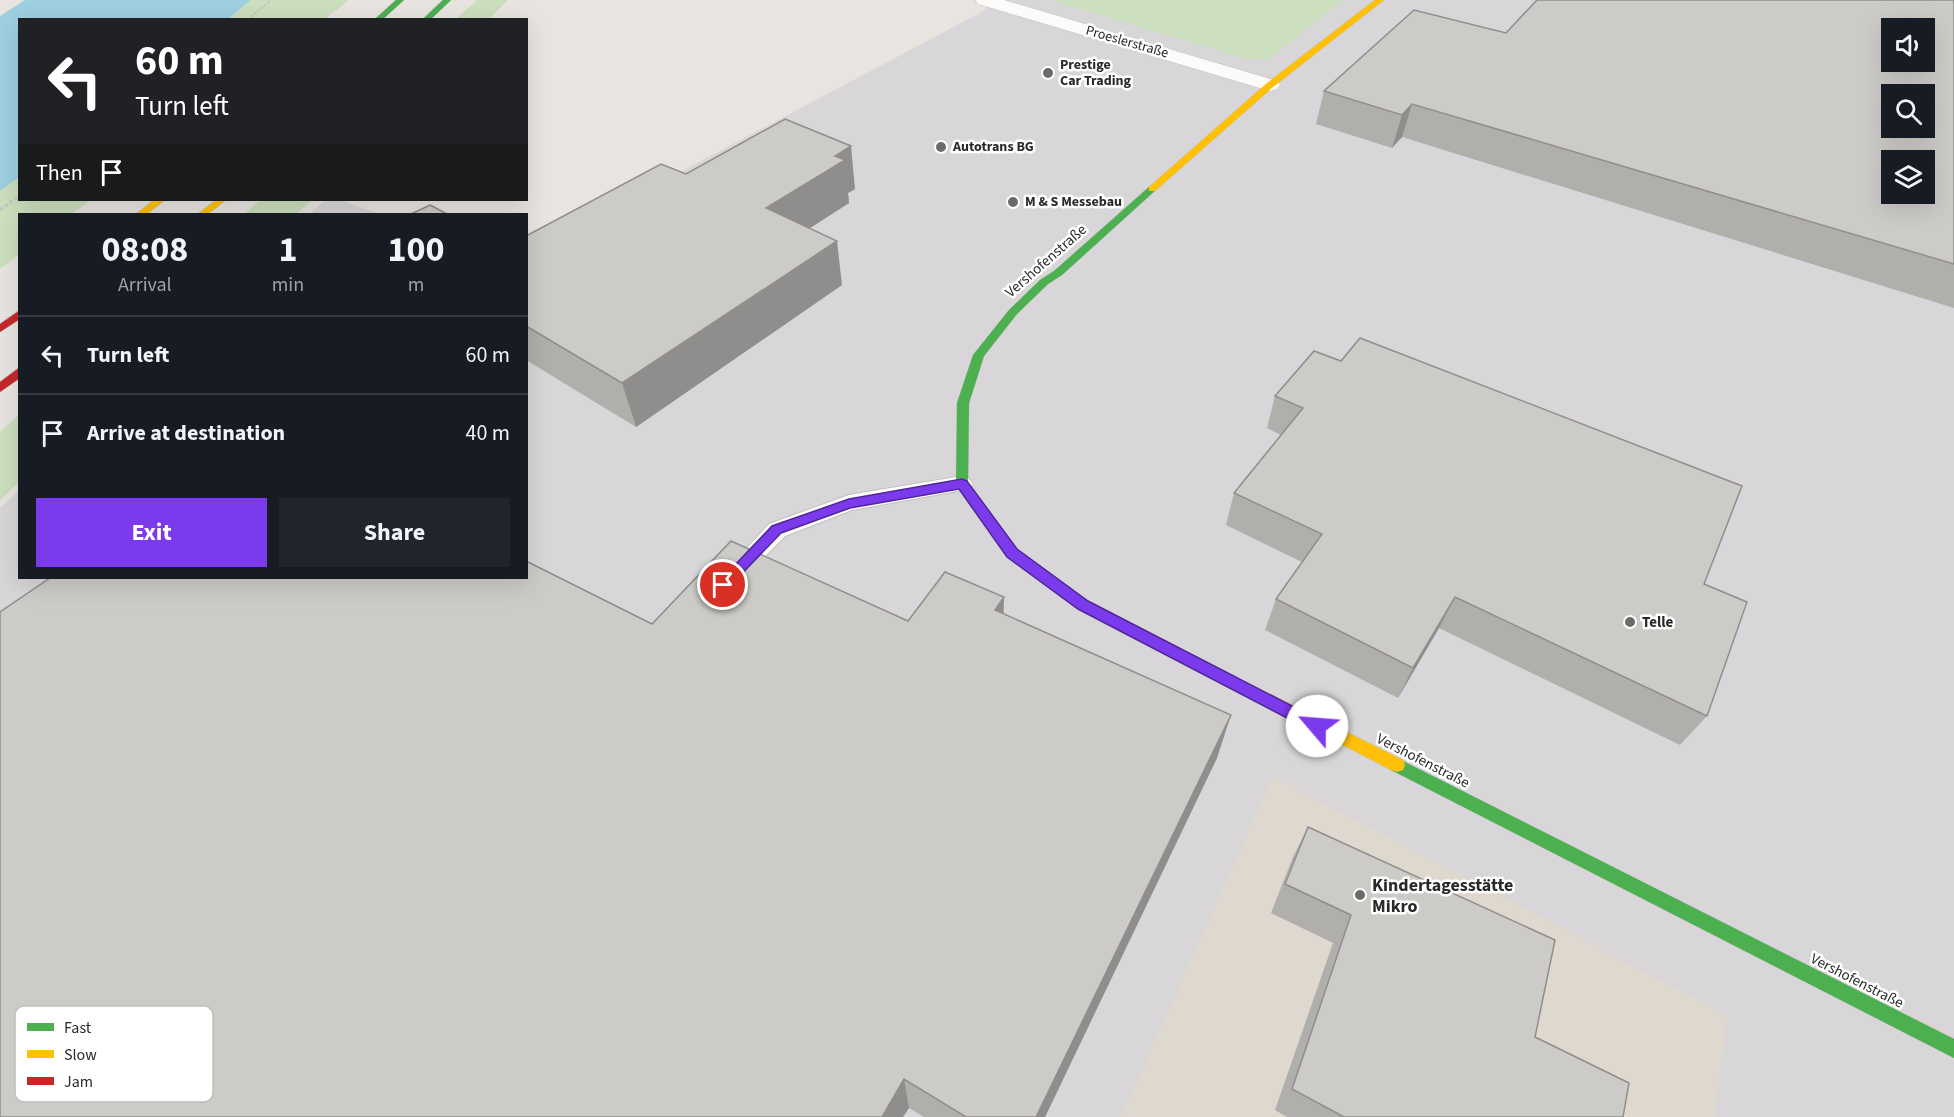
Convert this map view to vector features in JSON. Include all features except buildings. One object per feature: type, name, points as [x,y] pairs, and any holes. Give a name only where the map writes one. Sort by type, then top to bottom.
[{"type":"main road","points":[[379,18],[400,0]]},
{"type":"main road","points":[[428,18],[447,0]]},
{"type":"main road","name":"Vershofenstraße","points":[[1380,0],[1269,85],[1058,273],[1044,282],[1013,312],[978,355],[963,403],[962,484],[1012,553],[1083,605],[1954,1049]]},
{"type":"main road","points":[[142,213],[159,201]]},
{"type":"main road","points":[[204,213],[220,201]]},
{"type":"main road","points":[[0,329],[18,315]]},
{"type":"main road","points":[[0,388],[18,374]]},
{"type":"street","name":"Proeslerstraße","points":[[984,0],[1269,85]]},
{"type":"lane","points":[[723,585],[777,530],[849,503],[962,484]]},
{"type":"path","points":[[249,18],[271,0]]},
{"type":"path","points":[[0,210],[18,196]]},
{"type":"shaded area","points":[[996,0],[1050,0],[1246,59],[1269,59],[1343,0],[1954,0],[1954,1117],[0,1117],[0,508],[18,491],[18,579],[528,579],[528,252],[980,13]]},
{"type":"shaded area","points":[[324,201],[343,201],[377,213],[311,213]]},
{"type":"shaded area","name":"Kindertagesstätte Mikro","points":[[1273,776],[1727,1015],[1715,1117],[1121,1117]]},
{"type":"green space","points":[[251,0],[349,0],[326,18],[229,18]]},
{"type":"green space","points":[[477,0],[508,0],[490,18],[457,18]]},
{"type":"green space","points":[[1050,0],[1343,0],[1269,59],[1246,59]]},
{"type":"green space","points":[[18,178],[18,201],[90,201],[72,213],[18,213],[18,255],[0,269],[0,191]]},
{"type":"green space","points":[[259,201],[311,201],[297,213],[245,213]]},
{"type":"green space","points":[[18,416],[18,483],[0,501],[0,432]]},
{"type":"water","points":[[25,0],[251,0],[229,18],[18,18],[18,178],[0,191],[0,16]]},
{"type":"traffic: fast","points":[[379,18],[400,0]]},
{"type":"traffic: fast","points":[[427,18],[447,0]]},
{"type":"traffic: fast","points":[[1152,189],[1058,273],[1044,282],[1013,312],[979,355],[963,403],[962,484],[1012,553],[1083,605],[1232,681]]},
{"type":"traffic: fast","points":[[1397,765],[1954,1049]]},
{"type":"traffic: slow","points":[[1152,189],[1270,85],[1380,0]]},
{"type":"traffic: slow","points":[[142,213],[159,201]]},
{"type":"traffic: slow","points":[[204,213],[220,201]]},
{"type":"traffic: slow","points":[[1232,681],[1397,765]]},
{"type":"traffic: jam","points":[[0,329],[18,315]]},
{"type":"traffic: jam","points":[[0,388],[18,373]]},
{"type":"place","name":"Prestige Car Trading","points":[[1048,73]]},
{"type":"place","name":"Autotrans BG","points":[[941,147]]},
{"type":"place","name":"M & S Messebau","points":[[1013,202]]},
{"type":"place","name":"Telle","points":[[1630,622]]},
{"type":"place","name":"Kindertagesstätte Mikro","points":[[1360,895]]},
{"type":"route","points":[[723,585],[777,530],[849,503],[962,484],[1012,553],[1083,605],[1317,726]]}]
